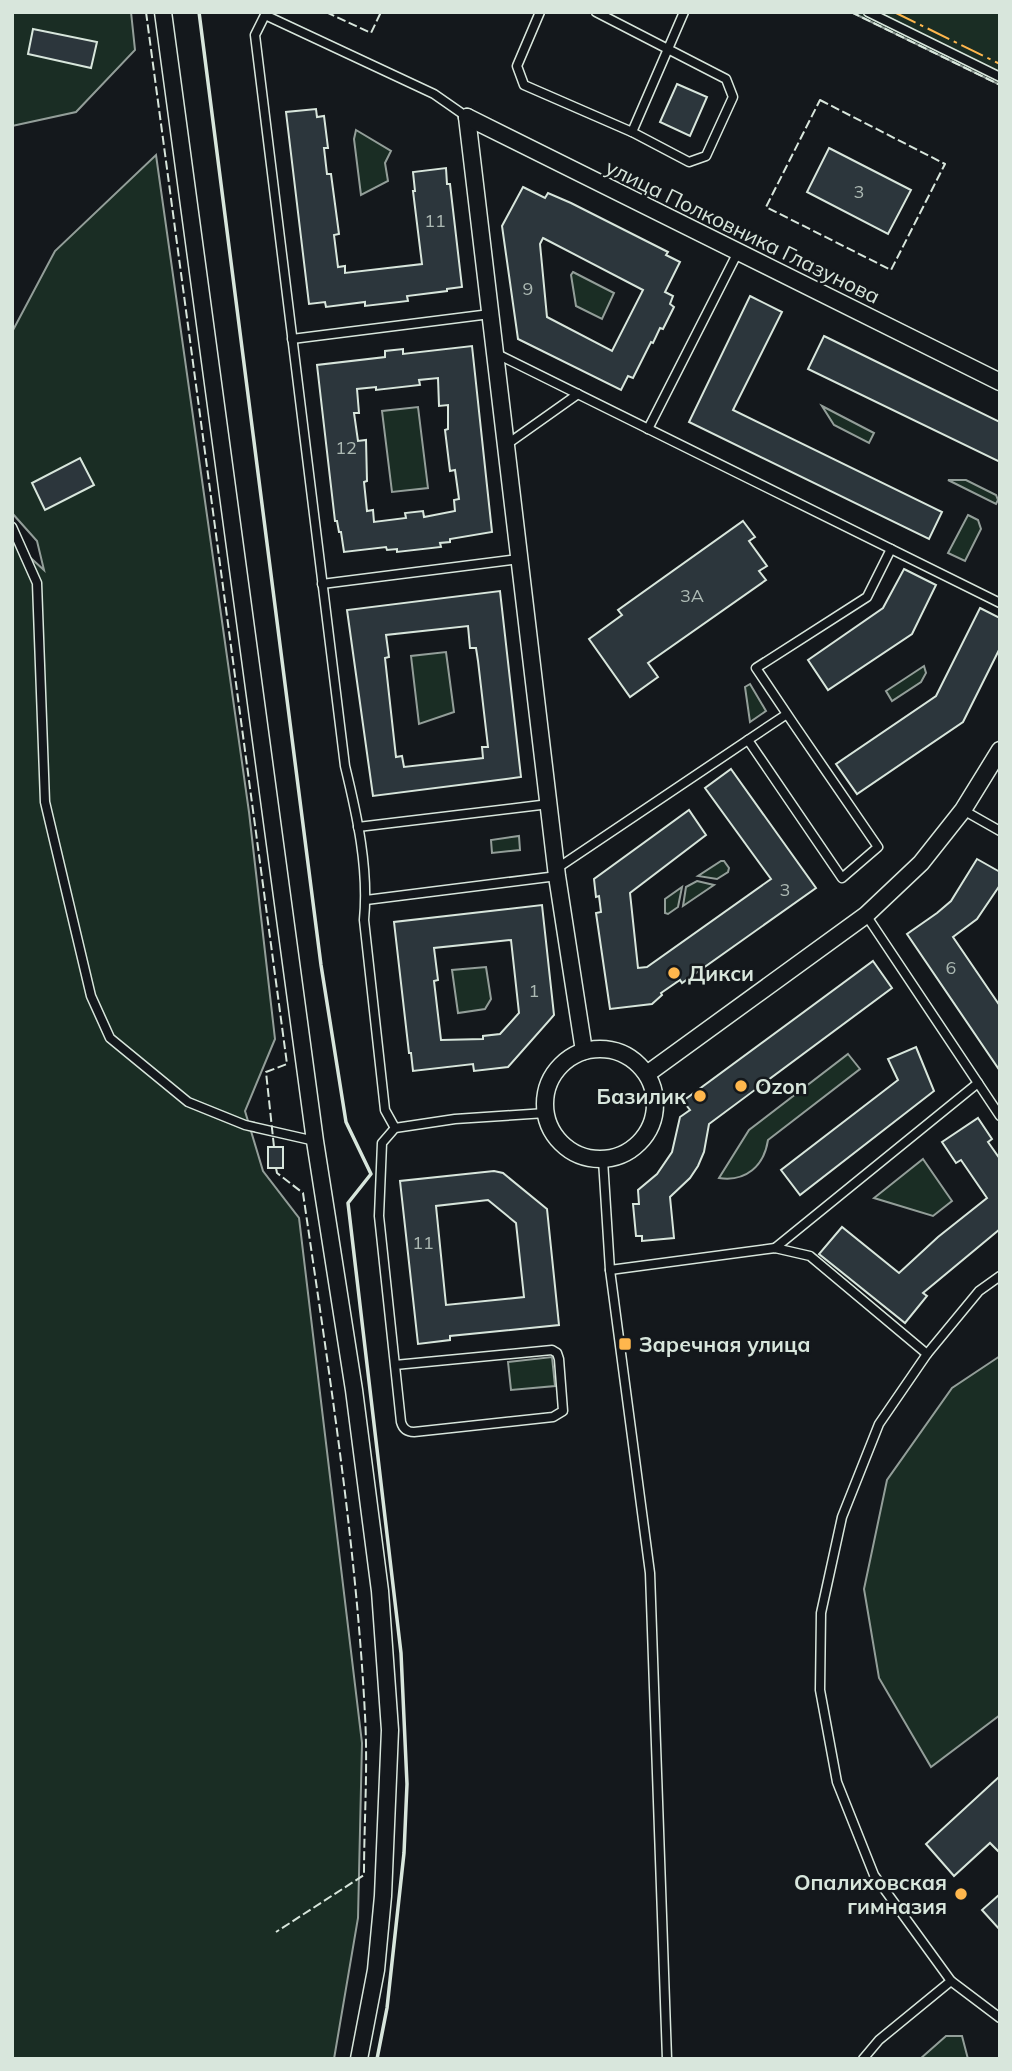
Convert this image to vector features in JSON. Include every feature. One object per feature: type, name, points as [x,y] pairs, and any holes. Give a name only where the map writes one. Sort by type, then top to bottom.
[{"type":"street","points":[[163,12],[315,1141],[354,1390],[375,1551],[390,1730],[376,1970],[359,2059]]},
{"type":"street","points":[[467,117],[548,804],[584,1051]]},
{"type":"street","name":"улица Полковника Глазунова","points":[[467,117],[1000,382]]},
{"type":"street","points":[[647,1074],[866,915],[921,863],[963,810],[1000,750]]},
{"type":"street","points":[[598,1048],[612,1050],[632,1059],[647,1074],[656,1102],[655,1116],[650,1130],[630,1151],[603,1160],[581,1156],[563,1145],[553,1134],[546,1114],[546,1092],[551,1078],[565,1062],[584,1051],[598,1048]]},
{"type":"lane","points":[[540,12],[517,66],[524,85],[632,132],[689,162],[706,156],[733,97],[726,79],[596,12]]},
{"type":"lane","points":[[632,132],[684,12]]},
{"type":"lane","points":[[868,12],[1000,77]]},
{"type":"lane","points":[[395,1128],[385,1110],[358,827],[345,766],[256,35],[265,15],[435,94],[467,117]]},
{"type":"lane","points":[[648,429],[738,252]]},
{"type":"lane","points":[[292,339],[491,314]]},
{"type":"lane","points":[[495,354],[1000,603]]},
{"type":"lane","points":[[506,445],[578,394]]},
{"type":"lane","points":[[12,527],[37,583],[45,802],[91,996],[110,1038],[188,1102],[245,1125],[315,1141]]},
{"type":"lane","points":[[748,740],[842,878],[878,847],[756,668],[867,597],[891,549]]},
{"type":"lane","points":[[322,584],[519,559]]},
{"type":"lane","points":[[366,900],[557,872],[787,714]]},
{"type":"lane","points":[[358,827],[548,804]]},
{"type":"lane","points":[[963,810],[1000,831]]},
{"type":"lane","points":[[866,915],[1000,1116]]},
{"type":"lane","points":[[775,1248],[978,1083]]},
{"type":"lane","points":[[395,1365],[552,1350],[557,1353],[559,1359],[563,1411],[553,1417],[408,1432],[402,1427],[401,1422],[379,1216],[382,1143],[395,1128],[455,1119],[546,1114]]},
{"type":"lane","points":[[603,1160],[610,1270],[650,1573],[667,2059]]},
{"type":"lane","points":[[610,1270],[775,1248],[810,1256],[927,1354]]},
{"type":"lane","points":[[1000,1276],[979,1291],[927,1354],[879,1424],[842,1517],[821,1612],[820,1690],[837,1782],[874,1875],[951,1981],[1000,2018]]},
{"type":"lane","points":[[863,2059],[878,2040],[951,1981]]},
{"type":"green space","points":[[12,12],[131,12],[135,50],[76,112],[12,126]]},
{"type":"green space","points":[[851,12],[1000,12],[1000,85]]},
{"type":"green space","points":[[356,130],[391,151],[385,163],[388,181],[361,195],[354,139]]},
{"type":"green space","points":[[156,155],[249,812],[275,1039],[245,1111],[263,1171],[299,1218],[362,1743],[358,1918],[334,2059],[12,2059],[12,541],[44,570],[37,541],[12,513],[12,332],[55,251]]},
{"type":"green space","points":[[573,272],[614,293],[602,319],[576,306],[571,275]]},
{"type":"green space","points":[[822,406],[874,433],[869,443],[834,425]]},
{"type":"green space","points":[[418,407],[428,488],[392,492],[382,411]]},
{"type":"green space","points":[[948,480],[966,480],[996,495],[998,500],[996,504]]},
{"type":"green space","points":[[968,515],[978,520],[981,529],[965,561],[948,553]]},
{"type":"green space","points":[[446,652],[454,712],[419,724],[411,656]]},
{"type":"green space","points":[[924,666],[926,673],[921,682],[892,701],[886,691]]},
{"type":"green space","points":[[750,684],[766,711],[750,722],[745,687]]},
{"type":"green space","points":[[519,836],[520,850],[492,853],[491,840]]},
{"type":"green space","points":[[721,861],[729,868],[728,872],[717,879],[698,876]]},
{"type":"green space","points":[[697,881],[714,885],[683,906],[686,887]]},
{"type":"green space","points":[[682,887],[678,907],[668,914],[665,913],[665,899]]},
{"type":"green space","points":[[486,967],[491,999],[485,1009],[458,1013],[452,970]]},
{"type":"green space","points":[[848,1054],[860,1069],[768,1140],[758,1165],[752,1170],[745,1175],[729,1179],[719,1178],[749,1130]]},
{"type":"green space","points":[[923,1159],[952,1201],[933,1216],[874,1198]]},
{"type":"green space","points":[[1000,1356],[1000,1715],[931,1767],[879,1678],[864,1589],[887,1480],[952,1388]]},
{"type":"green space","points":[[552,1357],[555,1386],[511,1390],[508,1362]]},
{"type":"green space","points":[[946,2036],[962,2036],[968,2059],[920,2059]]},
{"type":"building","points":[[33,29],[97,42],[91,68],[28,54]]},
{"type":"building","points":[[677,84],[707,97],[690,136],[660,122]]},
{"type":"building","points":[[316,109],[317,117],[324,116],[328,148],[324,148],[327,174],[331,174],[339,234],[334,235],[338,267],[345,266],[345,273],[422,264],[413,172],[446,168],[462,287],[407,296],[408,301],[365,306],[365,302],[326,307],[325,302],[309,304],[286,112]]},
{"type":"building","points":[[829,148],[911,190],[888,234],[807,192]]},
{"type":"building","points":[[523,187],[545,198],[548,193],[571,203],[668,252],[666,255],[680,262],[665,292],[673,296],[670,304],[674,307],[663,329],[660,328],[653,343],[651,342],[633,378],[628,376],[621,390],[518,339],[502,226]],"holes":[[[543,238],[643,290],[612,351],[547,317],[540,244]]]},
{"type":"building","points":[[750,296],[782,312],[733,410],[942,512],[929,539],[689,422]]},
{"type":"building","points":[[824,336],[1000,422],[1000,462],[808,369]]},
{"type":"building","points":[[472,346],[492,532],[450,539],[450,542],[440,543],[441,547],[397,552],[397,549],[387,550],[386,547],[344,552],[341,532],[335,521],[317,365],[385,357],[385,351],[403,349],[403,354]],"holes":[[[438,378],[439,406],[448,405],[448,429],[445,430],[450,471],[455,470],[459,499],[454,500],[455,511],[424,517],[423,511],[405,513],[406,518],[374,522],[373,510],[367,511],[364,482],[367,481],[366,440],[358,441],[354,413],[359,413],[357,389],[376,387],[376,390],[420,385],[419,380]]]},
{"type":"building","points":[[80,458],[94,485],[45,510],[32,483]]},
{"type":"building","points":[[743,521],[755,537],[749,541],[767,566],[759,571],[766,580],[648,663],[658,677],[630,697],[589,639],[622,615],[618,610]]},
{"type":"building","points":[[904,569],[936,585],[912,634],[828,690],[808,660],[883,608]]},
{"type":"building","points":[[500,591],[521,777],[373,796],[347,610]],"holes":[[[468,626],[470,648],[476,648],[478,661],[488,747],[482,747],[483,758],[404,767],[402,756],[396,757],[385,658],[389,657],[386,635]]]},
{"type":"building","points":[[980,608],[1000,618],[1000,648],[963,722],[857,794],[836,764],[936,696]]},
{"type":"building","points":[[731,769],[816,888],[682,983],[680,980],[661,993],[652,1004],[610,1009],[596,913],[601,912],[594,879],[689,810],[706,835],[630,893],[638,968],[647,967],[771,879],[705,788]]},
{"type":"building","points":[[977,859],[1000,872],[1000,885],[977,919],[953,937],[1000,1006],[1000,1071],[907,934],[951,901]]},
{"type":"building","points":[[542,905],[554,1015],[508,1067],[474,1071],[473,1064],[413,1071],[394,922]],"holes":[[[511,940],[519,1013],[500,1034],[483,1036],[483,1039],[441,1040],[434,981],[438,980],[434,948]]]},
{"type":"building","points":[[873,961],[892,988],[709,1124],[704,1152],[698,1166],[690,1178],[670,1197],[674,1238],[642,1241],[642,1236],[636,1236],[633,1204],[639,1204],[638,1190],[657,1174],[672,1152],[680,1117],[690,1110],[683,1101]]},
{"type":"building","points":[[916,1047],[934,1091],[800,1195],[781,1170],[898,1080],[888,1059]]},
{"type":"building","points":[[978,1118],[992,1139],[988,1142],[1000,1159],[1000,1229],[923,1293],[927,1296],[905,1323],[819,1254],[842,1227],[899,1273],[938,1237],[987,1198],[961,1160],[956,1163],[942,1142]]},
{"type":"building","points":[[268,1147],[283,1147],[283,1168],[268,1168]]},
{"type":"building","points":[[494,1171],[503,1173],[547,1209],[559,1325],[450,1336],[450,1340],[418,1344],[400,1181]],"holes":[[[488,1200],[516,1223],[524,1297],[446,1305],[436,1206]]]},
{"type":"building","points":[[1000,1776],[1000,1853],[990,1843],[954,1876],[926,1844]]},
{"type":"building","points":[[1000,1894],[1000,1930],[982,1910]]},
{"type":"fence","points":[[146,12],[287,1064],[266,1072],[274,1147]]},
{"type":"fence","points":[[326,12],[371,33],[381,12]]},
{"type":"fence","points":[[851,12],[1000,85]]},
{"type":"fence","points":[[820,100],[945,164],[891,270],[766,207],[820,100]]},
{"type":"fence","points":[[276,1168],[277,1173],[303,1193],[348,1519],[361,1649],[366,1755],[364,1875],[276,1932]]},
{"type":"wall","points":[[199,12],[321,965],[346,1122],[371,1174],[348,1203],[401,1653],[407,1784],[404,1853],[387,2008],[377,2059]]},
{"type":"power","points":[[894,12],[1000,64]]},
{"type":"place","name":"Дикси","points":[[674,973]]},
{"type":"place","name":"Ozon","points":[[741,1086]]},
{"type":"place","name":"Базилик","points":[[700,1096]]},
{"type":"place","name":"Заречная улица","points":[[625,1344]]},
{"type":"place","name":"Опалиховская гимназия","points":[[961,1894]]}]
